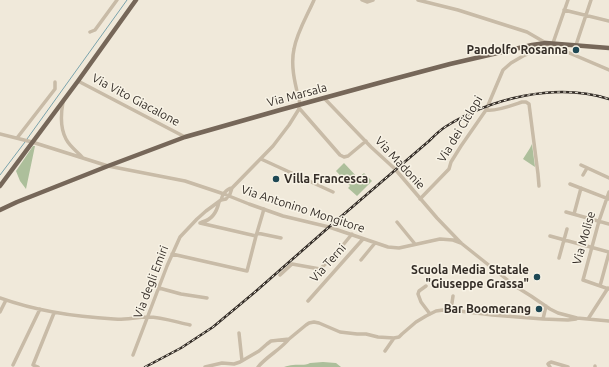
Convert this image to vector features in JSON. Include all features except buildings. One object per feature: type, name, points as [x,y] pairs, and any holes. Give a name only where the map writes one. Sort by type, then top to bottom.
[{"type":"main road","points":[[0,186],[30,142],[78,81],[136,0]]},
{"type":"main road","name":"Via Marsala","points":[[0,210],[108,166],[185,137],[450,64],[532,45],[550,43],[609,48]]},
{"type":"street","points":[[90,32],[95,30],[117,0]]},
{"type":"street","points":[[314,0],[297,38],[294,50],[293,71],[299,106],[340,155],[344,157],[348,156],[366,141]]},
{"type":"street","points":[[362,0],[368,2],[372,0]]},
{"type":"street","points":[[418,0],[458,10],[531,34],[609,70]]},
{"type":"street","points":[[550,43],[568,0]]},
{"type":"street","points":[[569,52],[574,45],[591,0]]},
{"type":"street","points":[[564,10],[609,21]]},
{"type":"street","points":[[531,34],[534,38],[532,45]]},
{"type":"street","name":"Via dei Ciclopi","points":[[420,199],[449,169],[451,162],[461,146],[486,110],[503,70],[523,56],[550,43]]},
{"type":"street","name":"Via Vito Giacalone","points":[[78,81],[185,137]]},
{"type":"street","points":[[19,139],[55,88],[55,82]]},
{"type":"street","name":"Via Madonie","points":[[324,98],[395,169],[420,199],[461,243]]},
{"type":"street","points":[[63,101],[62,127],[66,140],[85,159]]},
{"type":"street","points":[[486,110],[495,110],[522,102],[529,104],[539,186]]},
{"type":"street","name":"Via degli Emiri","points":[[133,355],[180,237],[195,221],[220,201],[226,199],[232,188],[261,159],[283,133],[299,106]]},
{"type":"street","name":"Via Antonino Mongitore","points":[[0,134],[108,166],[185,181],[224,194],[264,210],[352,234],[388,247],[399,248],[434,239],[446,238],[461,243]]},
{"type":"street","points":[[261,159],[333,192]]},
{"type":"street","points":[[580,165],[609,178]]},
{"type":"street","points":[[583,175],[587,168]]},
{"type":"street","points":[[570,184],[608,198]]},
{"type":"street","name":"Via degli Emiri","points":[[200,223],[205,222],[213,216],[226,191],[232,188]]},
{"type":"street","points":[[574,214],[581,188]]},
{"type":"street","name":"Via Molise","points":[[609,192],[591,247],[583,280],[609,288]]},
{"type":"street","points":[[172,254],[247,271],[256,234],[264,210]]},
{"type":"street","points":[[566,212],[609,224]]},
{"type":"street","points":[[195,221],[281,238]]},
{"type":"street","points":[[397,222],[415,244]]},
{"type":"street","points":[[559,258],[567,229]]},
{"type":"street","points":[[280,275],[292,264],[320,269],[334,256],[352,234]]},
{"type":"street","points":[[550,236],[609,252],[600,286]]},
{"type":"street","name":"Via Terni","points":[[308,301],[363,238]]},
{"type":"street","points":[[361,260],[375,243]]},
{"type":"street","points":[[461,243],[515,286],[550,309],[558,313],[577,318],[609,321]]},
{"type":"street","points":[[426,286],[419,291],[418,294],[421,302],[430,314]]},
{"type":"street","points":[[159,288],[181,294],[207,298]]},
{"type":"street","points":[[588,319],[609,288]]},
{"type":"street","points":[[451,310],[453,296]]},
{"type":"street","points":[[0,298],[54,313],[74,316],[115,319],[148,317],[190,325]]},
{"type":"street","points":[[0,312],[6,300]]},
{"type":"street","points":[[543,319],[546,306]]},
{"type":"street","points":[[13,365],[40,309]]},
{"type":"street","points":[[258,367],[266,358],[306,325],[314,322],[340,332],[366,334],[378,338],[394,338],[399,337],[416,322],[436,311],[451,310],[543,319],[568,320],[577,318]]},
{"type":"street","points":[[38,367],[33,365],[54,313]]},
{"type":"street","points":[[239,333],[242,361]]},
{"type":"street","points":[[385,352],[394,338]]},
{"type":"street","points":[[205,367],[226,362],[229,364],[234,364],[259,351],[271,342],[289,339]]},
{"type":"street","points":[[550,367],[548,364],[549,362],[568,367]]},
{"type":"green space","points":[[532,144],[535,167],[523,159]]},
{"type":"green space","points":[[33,146],[35,146],[26,189],[20,181],[16,171]]},
{"type":"green space","points":[[344,163],[358,178],[364,173],[372,181],[357,196],[348,188],[350,186],[336,171]]},
{"type":"green space","points":[[323,362],[336,363],[341,367],[284,367],[291,365],[304,365]]},
{"type":"waterway","points":[[27,139],[127,0]]},
{"type":"waterway","points":[[0,175],[25,142]]},
{"type":"railway","points":[[145,367],[181,348],[213,327],[445,127],[483,108],[524,96],[567,92],[589,94],[609,99]]},
{"type":"place","name":"Pandolfo Rosanna","points":[[576,50]]},
{"type":"place","name":"Villa Francesca","points":[[276,179]]},
{"type":"place","name":"Scuola Media Statale \"Giuseppe Grassa\"","points":[[537,277]]},
{"type":"place","name":"Bar Boomerang","points":[[539,309]]}]
